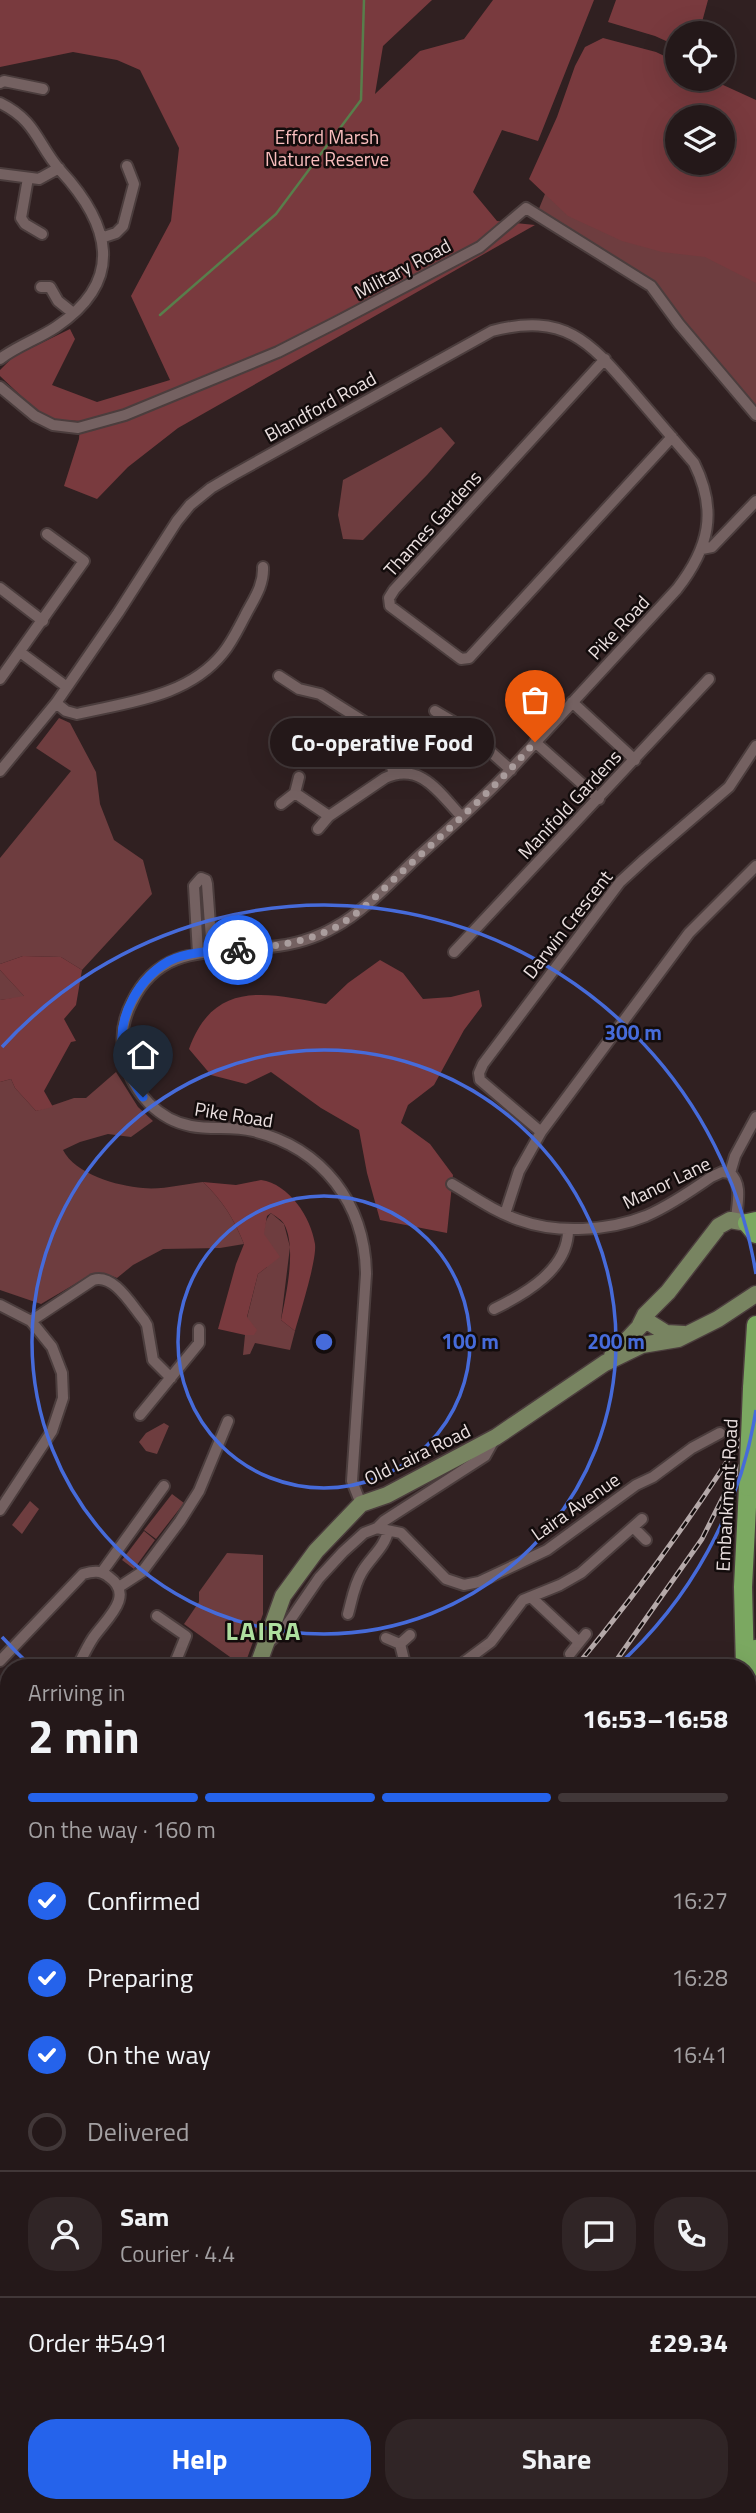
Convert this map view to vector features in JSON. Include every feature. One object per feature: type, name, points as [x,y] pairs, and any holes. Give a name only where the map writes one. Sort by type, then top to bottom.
[{"type":"main road","name":"Old Laira Road","points":[[647,1333],[645,1315],[668,1292],[716,1229],[726,1221],[749,1225]]},
{"type":"main road","name":"Old Laira Road","points":[[647,1333],[667,1342],[739,1307],[756,1294]]},
{"type":"main road","name":"Embankment Road","points":[[745,1659],[743,1587],[756,1325]]},
{"type":"main road","name":"Old Laira Road","points":[[260,1659],[277,1609],[291,1585],[316,1551],[361,1504],[387,1494],[496,1437],[647,1333]]},
{"type":"main road","name":"Embankment Road","points":[[756,1571],[756,1684]]},
{"type":"street","points":[[0,83],[4,81],[43,89]]},
{"type":"street","points":[[0,103],[32,128],[85,201],[95,219],[104,248],[104,265],[89,296],[54,329],[0,359]]},
{"type":"street","points":[[101,238],[116,233],[123,226],[135,184],[127,166]]},
{"type":"street","points":[[0,174],[42,178],[59,168]]},
{"type":"street","points":[[28,178],[21,218],[25,224],[42,234]]},
{"type":"street","name":"Military Road","points":[[0,387],[28,411],[54,425],[78,428],[125,415],[278,352],[337,323],[480,247],[526,208],[652,286],[679,324],[756,415]]},
{"type":"street","points":[[41,287],[50,287],[58,301],[73,313]]},
{"type":"street","name":"Blandford Road","points":[[0,771],[56,703],[190,505],[211,488],[492,331],[525,325],[560,329],[591,345],[694,463],[703,480],[707,503]]},
{"type":"street","name":"Thames Gardens","points":[[605,359],[394,590],[389,598],[390,606],[461,659],[468,658],[672,438]]},
{"type":"street","name":"Pike Road","points":[[702,549],[712,547],[723,538],[756,501]]},
{"type":"street","name":"Pike Road","points":[[361,1504],[352,1481],[366,1263],[355,1215],[333,1179],[301,1150],[251,1130],[190,1126],[170,1119],[155,1109],[143,1097],[127,1066],[122,1047],[129,1008],[147,979],[170,961],[198,953],[286,944],[337,927],[378,894],[511,770],[677,589],[698,560],[702,549],[707,527],[707,503]]},
{"type":"street","points":[[0,680],[84,561],[47,534]]},
{"type":"street","points":[[56,703],[66,711],[77,714],[171,692],[192,680],[221,655],[232,640],[264,581],[263,567]]},
{"type":"street","points":[[0,588],[43,621]]},
{"type":"street","points":[[20,652],[67,687]]},
{"type":"street","points":[[279,676],[299,689],[320,694],[374,728],[383,737],[394,774]]},
{"type":"street","name":"Manifold Gardens","points":[[454,952],[709,679]]},
{"type":"street","points":[[572,702],[635,760]]},
{"type":"street","points":[[435,711],[464,728],[511,770]]},
{"type":"street","points":[[535,742],[599,799]]},
{"type":"street","name":"Darwin Crescent","points":[[541,1132],[480,1080],[479,1073],[483,1064],[620,882],[729,787],[756,746]]},
{"type":"street","points":[[318,829],[329,816],[394,774],[416,774],[424,778],[462,817]]},
{"type":"street","points":[[281,804],[295,793],[299,777]]},
{"type":"street","points":[[295,793],[329,816]]},
{"type":"street","points":[[505,1214],[519,1171],[541,1132],[689,933],[756,866]]},
{"type":"street","points":[[198,953],[194,886],[201,878],[206,880],[207,884],[212,952]]},
{"type":"street","points":[[730,1172],[735,1156],[756,1117]]},
{"type":"street","name":"Manor Lane","points":[[452,1184],[505,1214],[540,1226],[568,1229],[621,1224],[646,1216],[711,1177],[730,1172],[739,1186],[749,1225]]},
{"type":"street","points":[[494,1309],[534,1287],[545,1277],[563,1251],[568,1239],[568,1229]]},
{"type":"street","points":[[30,1321],[93,1280],[98,1278],[110,1281],[144,1320],[153,1360],[171,1378]]},
{"type":"street","points":[[0,1305],[30,1321],[52,1347],[62,1373],[64,1398],[52,1432],[0,1510]]},
{"type":"street","points":[[140,1415],[199,1343],[199,1329]]},
{"type":"street","points":[[119,1587],[142,1572],[180,1521],[199,1491],[228,1421]]},
{"type":"street","name":"Laira Avenue","points":[[383,1529],[401,1533],[446,1579],[464,1585],[479,1582],[547,1550],[636,1485],[653,1477],[692,1448],[720,1433]]},
{"type":"street","name":"Old Laira Road","points":[[265,1646],[284,1629],[319,1578],[364,1533],[383,1529],[384,1521],[485,1456],[496,1437]]},
{"type":"street","points":[[102,1572],[164,1486]]},
{"type":"street","points":[[468,1659],[491,1642],[523,1600],[581,1573],[638,1524],[646,1540]]},
{"type":"street","points":[[348,1614],[356,1581],[386,1541],[383,1529]]},
{"type":"street","points":[[2,1659],[83,1574],[102,1572],[111,1577],[119,1587],[119,1604],[93,1638],[82,1659]]},
{"type":"street","points":[[531,1597],[583,1638],[570,1654]]},
{"type":"street","points":[[158,1616],[186,1636],[177,1659]]},
{"type":"street","points":[[400,1644],[410,1635]]},
{"type":"street","points":[[386,1638],[400,1644]]},
{"type":"street","points":[[400,1644],[404,1659]]},
{"type":"shaded area","points":[[756,109],[756,410],[683,324],[654,284],[538,211],[545,194],[665,166],[665,175],[735,175],[735,114]]},
{"type":"shaded area","points":[[441,427],[455,443],[427,475],[363,540],[343,539],[338,515],[343,480]]},
{"type":"shaded area","points":[[59,718],[70,723],[96,772],[100,804],[114,840],[143,860],[152,894],[82,970],[61,957],[23,956],[0,964],[0,858],[71,771],[36,748]]},
{"type":"shaded area","points":[[0,970],[25,997],[0,1000]]},
{"type":"shaded area","points":[[116,1072],[138,1107],[153,1121],[131,1137],[108,1134],[63,1150],[77,1166],[87,1172],[133,1187],[158,1188],[203,1182],[227,1211],[244,1244],[220,1248],[163,1249],[133,1265],[117,1278],[104,1273],[92,1274],[41,1304],[0,1290],[0,1082],[11,1079],[15,1088],[36,1111],[74,1098],[86,1098]]},
{"type":"shaded area","points":[[271,1213],[284,1224],[290,1247],[281,1320],[295,1331],[290,1350],[255,1343],[250,1354],[243,1355],[245,1335],[254,1335],[247,1318],[258,1274],[267,1267],[264,1232]]},
{"type":"shaded area","points":[[164,1423],[169,1426],[157,1454],[146,1451],[139,1442],[146,1433]]},
{"type":"shaded area","points":[[172,1494],[184,1503],[156,1539],[144,1530]]},
{"type":"shaded area","points":[[30,1501],[39,1509],[22,1534],[12,1525]]},
{"type":"shaded area","points":[[144,1531],[155,1540],[134,1569],[122,1560]]},
{"type":"shaded area","points":[[227,1553],[263,1555],[263,1614],[247,1659],[233,1659],[184,1624],[199,1602],[199,1592]]},
{"type":"green space","name":"Efford Marsh Nature Reserve","points":[[0,0],[432,0],[383,46],[375,94],[420,51],[464,39],[493,0],[594,0],[538,141],[502,130],[473,192],[497,221],[535,225],[178,428],[128,467],[97,499],[64,486],[79,439],[80,421],[57,420],[38,412],[0,376],[0,370],[13,357],[70,329],[75,339],[52,385],[97,402],[170,380],[131,296],[171,221],[179,148],[140,70],[117,60],[73,52],[0,67]]},
{"type":"green space","points":[[616,0],[708,0],[702,21],[665,21],[665,41],[608,22]]},
{"type":"green space","points":[[603,38],[665,56],[665,91],[735,90],[756,100],[756,283],[705,257],[662,252],[622,241],[568,216],[529,179],[557,117],[575,66],[585,47]]},
{"type":"green space","points":[[23,956],[61,957],[82,970],[76,1005],[64,1019],[76,1041],[71,1042],[44,1091],[53,1107],[36,1111],[15,1088],[11,1079],[0,1082],[0,1000],[24,996],[0,970],[0,964]]},
{"type":"green space","points":[[380,960],[403,973],[423,999],[451,997],[479,990],[482,1006],[464,1030],[434,1085],[408,1105],[401,1123],[430,1144],[453,1175],[447,1233],[380,1220],[359,1130],[321,1108],[271,1072],[246,1084],[211,1075],[189,1049],[200,1027],[213,1011],[228,1001],[263,995],[326,1004],[348,983]]},
{"type":"green space","points":[[261,1180],[281,1188],[297,1203],[309,1223],[315,1252],[295,1331],[281,1320],[289,1271],[288,1234],[280,1220],[271,1213],[267,1216],[264,1234],[280,1257],[258,1274],[247,1317],[257,1330],[254,1335],[245,1335],[218,1329],[244,1244],[227,1211],[203,1182],[236,1185]]},
{"type":"waterway","points":[[160,315],[276,214],[361,100],[364,0]]},
{"type":"railway","points":[[582,1659],[670,1545],[756,1416]]},
{"type":"railway","points":[[617,1659],[702,1539],[756,1440]]},
{"type":"way so far","points":[[238,950],[270,948],[337,927],[378,894],[462,817],[511,770],[535,742]]},
{"type":"place","name":"Co-operative Food","points":[[535,742]]},
{"type":"district","name":"LAIRA","points":[[264,1630]]},
{"type":"route","points":[[143,1097],[134,1083],[122,1047],[124,1021],[136,993],[147,979],[170,961],[198,953],[238,950]]}]
